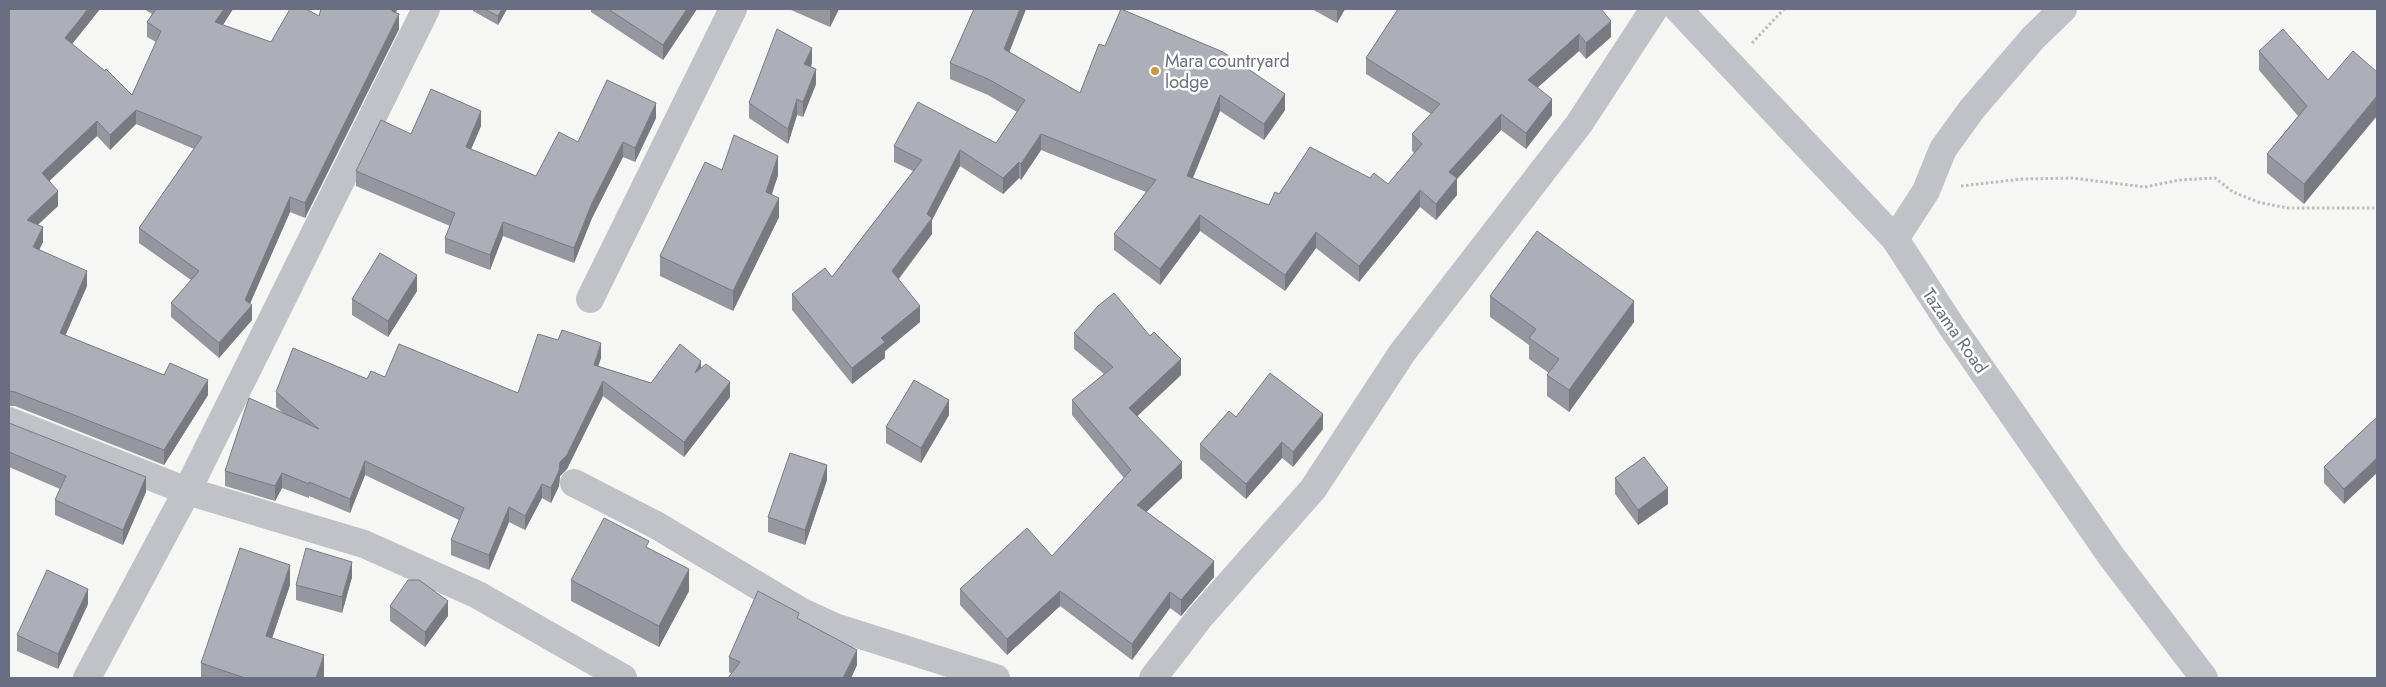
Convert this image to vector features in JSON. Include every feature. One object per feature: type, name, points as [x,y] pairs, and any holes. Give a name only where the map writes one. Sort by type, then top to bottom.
[{"type":"street","points":[[86,678],[187,491],[426,9]]},
{"type":"street","points":[[590,300],[733,9]]},
{"type":"street","points":[[1153,678],[1200,617],[1313,489],[1402,353],[1579,124],[1654,9]]},
{"type":"street","name":"Tazama Road","points":[[1678,9],[1895,239],[1947,320],[2111,556],[2204,678]]},
{"type":"street","points":[[1895,239],[1926,190],[1943,149],[1972,109],[2033,38],[2063,9]]},
{"type":"street","points":[[9,421],[187,491],[364,544],[478,594],[623,678]]},
{"type":"street","points":[[574,483],[656,525],[802,612],[827,623],[996,678]]},
{"type":"path","points":[[1732,66],[1784,9]]},
{"type":"path","points":[[1926,190],[2022,179],[2072,178],[2145,187],[2179,180],[2215,178],[2233,192],[2258,202],[2287,208],[2377,208]]},
{"type":"building","points":[[9,9],[88,9],[65,38],[105,71],[106,69],[132,95],[161,31],[147,22],[156,9],[224,9],[215,22],[271,42],[290,9],[306,9],[319,16],[321,9],[392,9],[392,11],[399,14],[305,203],[290,197],[245,300],[252,305],[219,343],[171,303],[199,271],[139,228],[202,137],[136,110],[110,135],[97,121],[42,173],[58,191],[27,220],[43,227],[33,247],[87,271],[60,333],[164,375],[170,363],[208,380],[164,450],[9,391]]},
{"type":"building","points":[[484,9],[502,9],[498,16]]},
{"type":"building","points":[[608,9],[687,9],[663,45]]},
{"type":"building","points":[[974,9],[1020,9],[1004,49],[1080,93],[1099,44],[1105,46],[1121,9],[1223,52],[1285,94],[1264,124],[1220,95],[1187,176],[1269,205],[1275,192],[1279,194],[1310,147],[1370,178],[1374,173],[1388,184],[1422,144],[1412,134],[1440,104],[1366,58],[1398,9],[1601,9],[1611,21],[1586,43],[1579,34],[1528,80],[1552,99],[1526,133],[1501,114],[1449,172],[1457,178],[1436,204],[1420,190],[1359,266],[1316,232],[1285,275],[1200,215],[1160,269],[1114,234],[1156,180],[1041,134],[1021,164],[1019,162],[1003,178],[960,150],[927,214],[932,218],[892,271],[920,306],[881,338],[885,342],[852,368],[792,294],[825,268],[832,277],[922,160],[894,146],[918,102],[996,143],[1025,100],[988,79],[950,63]]},
{"type":"building","points":[[777,29],[812,48],[804,64],[816,69],[803,102],[797,99],[788,129],[749,103]]},
{"type":"building","points":[[2283,29],[2328,80],[2353,51],[2377,72],[2377,96],[2304,184],[2267,154],[2307,106],[2259,51]]},
{"type":"building","points":[[607,80],[656,103],[635,148],[623,142],[592,203],[574,248],[503,222],[490,255],[445,238],[455,213],[356,171],[381,120],[411,134],[431,89],[481,111],[466,147],[536,176],[559,132],[578,142]]},
{"type":"building","points":[[734,135],[778,156],[766,192],[779,198],[733,291],[660,256],[705,162],[722,170]]},
{"type":"building","points":[[1537,231],[1634,301],[1569,390],[1547,375],[1559,359],[1529,338],[1536,329],[1490,296]]},
{"type":"building","points":[[380,253],[417,275],[388,321],[352,299]]},
{"type":"building","points":[[1114,293],[1150,336],[1154,332],[1181,359],[1129,408],[1182,462],[1137,505],[1214,561],[1181,600],[1170,592],[1132,644],[1060,591],[1007,639],[960,589],[1027,528],[1052,556],[1131,470],[1072,400],[1113,367],[1074,333],[1098,306]]},
{"type":"building","points":[[562,330],[601,343],[594,365],[651,383],[680,344],[701,361],[695,373],[706,364],[730,382],[684,442],[603,381],[567,455],[560,462],[559,471],[551,488],[542,484],[525,516],[509,507],[489,555],[451,540],[464,508],[365,461],[350,499],[282,473],[275,486],[225,471],[249,398],[319,429],[276,392],[293,348],[367,379],[371,371],[385,377],[399,344],[518,393],[538,334],[558,340]]},
{"type":"building","points":[[1270,373],[1323,414],[1293,452],[1282,442],[1246,484],[1200,444],[1229,411],[1236,417]]},
{"type":"building","points":[[914,380],[949,400],[921,448],[886,427]]},
{"type":"building","points":[[2377,417],[2377,458],[2344,489],[2324,467]]},
{"type":"building","points":[[9,423],[146,477],[123,530],[55,500],[66,476],[9,452]]},
{"type":"building","points":[[790,453],[827,465],[805,530],[768,517]]},
{"type":"building","points":[[1644,457],[1668,488],[1638,510],[1615,478]]},
{"type":"building","points":[[604,518],[649,541],[646,547],[689,569],[659,626],[571,580]]},
{"type":"building","points":[[240,548],[290,565],[266,636],[324,655],[316,678],[245,678],[201,663]]},
{"type":"building","points":[[306,548],[352,562],[342,597],[296,585]]},
{"type":"building","points":[[47,570],[88,589],[58,654],[17,635]]},
{"type":"building","points":[[408,580],[419,580],[448,601],[425,632],[390,606]]},
{"type":"building","points":[[758,591],[799,613],[797,618],[857,650],[843,678],[728,678],[740,662],[729,657]]},
{"type":"place","name":"Mara countryard lodge","points":[[1155,71]]}]
